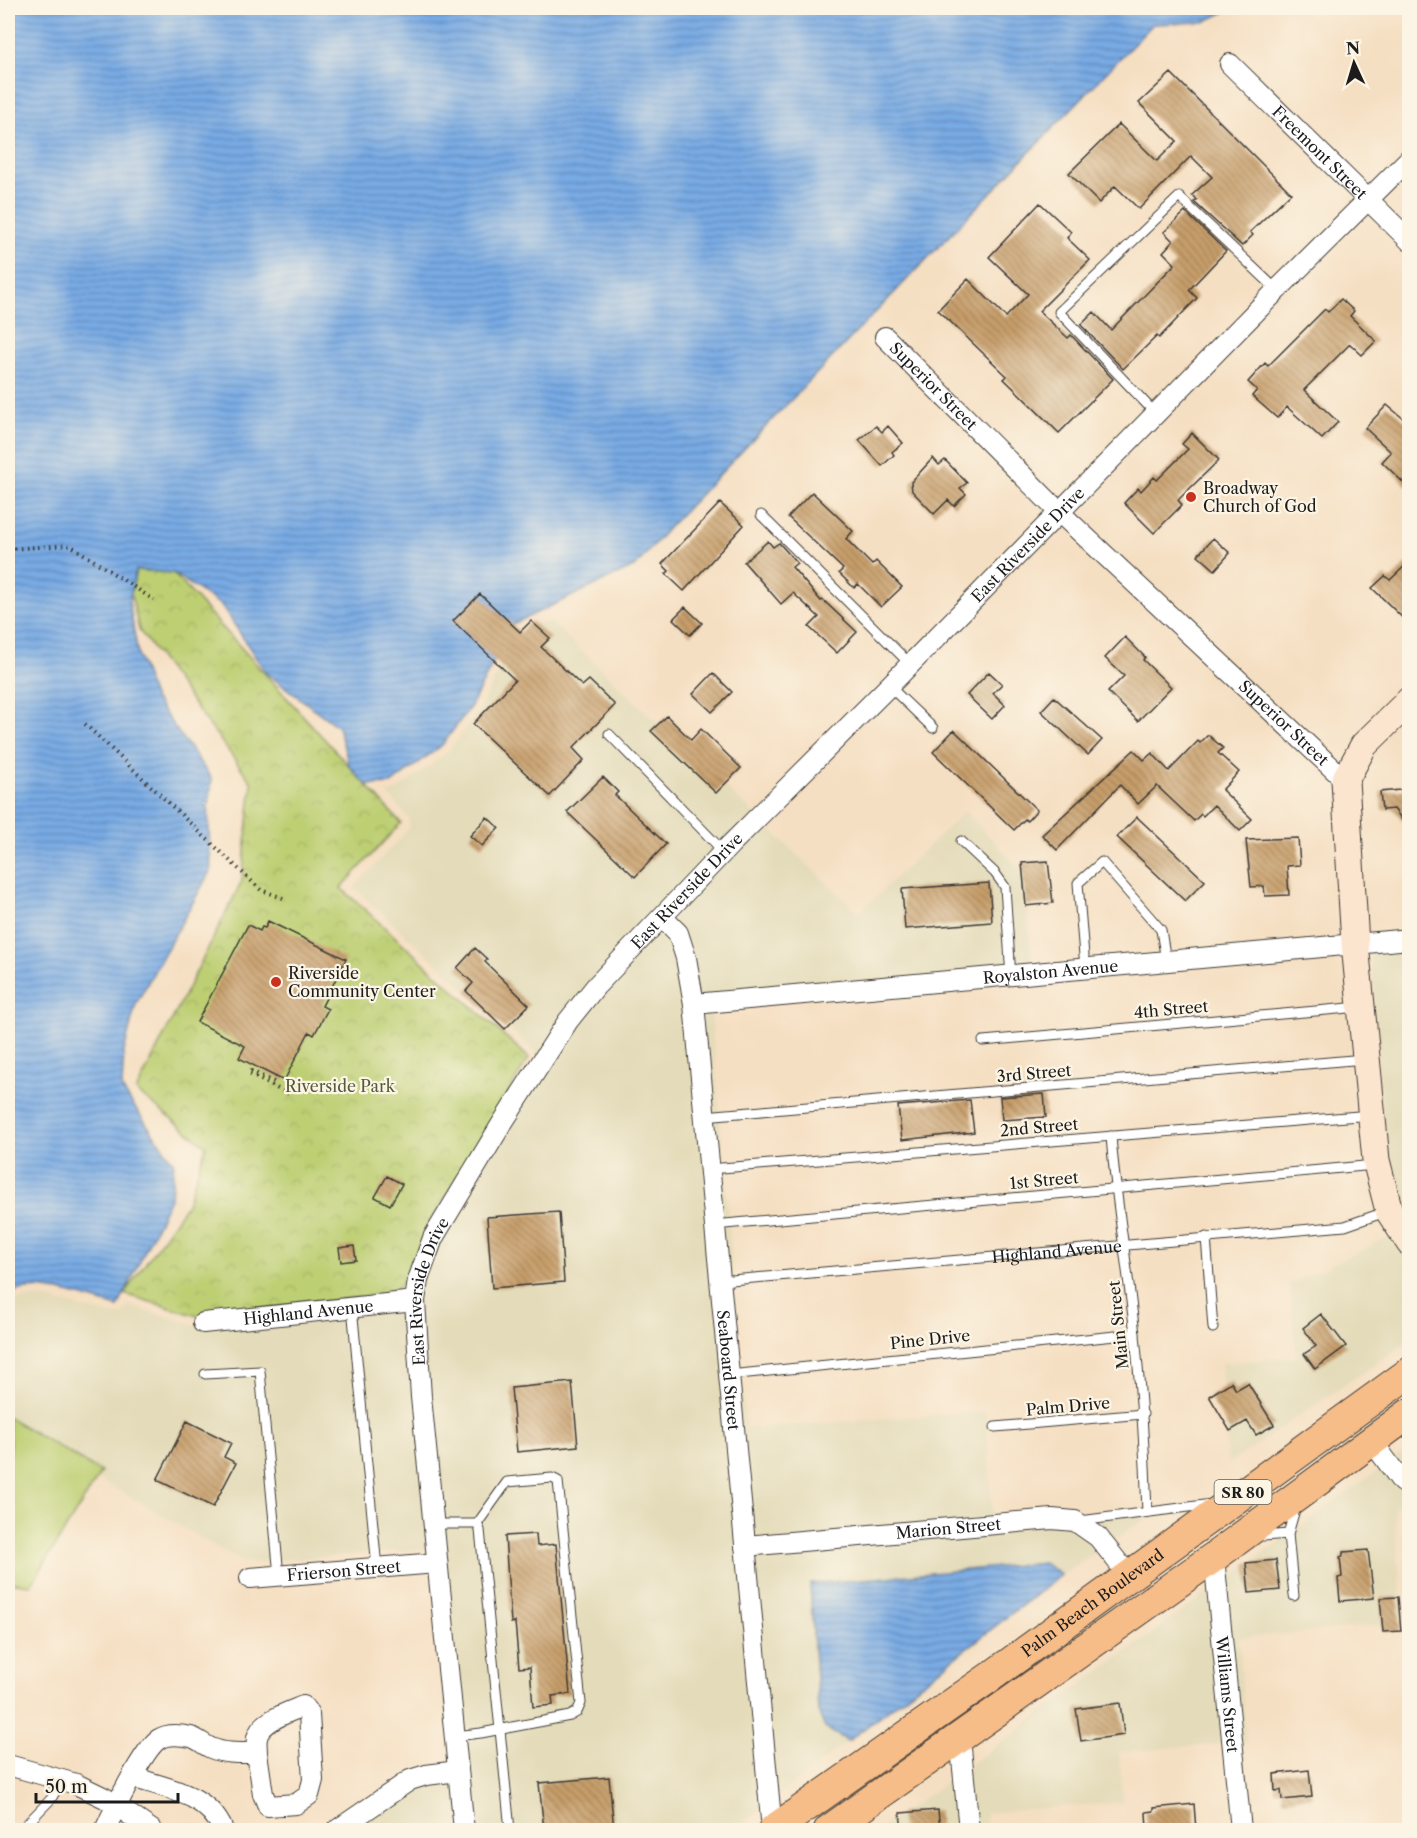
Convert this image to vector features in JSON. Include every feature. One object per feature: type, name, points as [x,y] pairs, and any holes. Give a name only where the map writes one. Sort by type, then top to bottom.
[{"type":"main road","name":"Palm Beach Boulevard","points":[[772,1830],[993,1675],[1228,1502],[1410,1372]]},
{"type":"main road","name":"Palm Beach Boulevard","points":[[830,1830],[1214,1557],[1410,1413]]},
{"type":"main road","points":[[960,1738],[961,1721],[993,1675]]},
{"type":"street","name":"Freemont Street","points":[[1230,64],[1410,241]]},
{"type":"street","name":"East Riverside Drive","points":[[464,1830],[421,1396],[415,1301],[418,1280],[433,1238],[535,1071],[568,1021],[596,986],[724,852],[1410,158]]},
{"type":"street","name":"Superior Street","points":[[885,338],[1059,512],[1345,780]]},
{"type":"street","points":[[1410,700],[1364,745],[1345,780],[1355,944],[1377,1165],[1389,1211],[1410,1243]]},
{"type":"street","name":"Seaboard Street","points":[[663,918],[678,933],[686,958],[694,1004],[772,1830]]},
{"type":"street","name":"Royalston Avenue","points":[[694,1004],[1410,939]]},
{"type":"street","name":"Highland Avenue","points":[[203,1323],[415,1301]]},
{"type":"street","points":[[1372,1441],[1402,1482],[1410,1486]]},
{"type":"street","name":"Marion Street","points":[[745,1546],[1052,1519],[1075,1521]]},
{"type":"street","points":[[1075,1521],[1098,1537],[1129,1576]]},
{"type":"street","name":"Williams Street","points":[[1214,1557],[1241,1830]]},
{"type":"street","name":"Frierson Street","points":[[250,1578],[437,1563]]},
{"type":"street","points":[[303,1706],[309,1714],[313,1780],[309,1795],[296,1804],[268,1806],[263,1794],[257,1753],[256,1737],[261,1729],[303,1706]]},
{"type":"street","points":[[105,1830],[149,1748],[159,1738],[176,1734],[195,1738],[210,1748],[227,1753],[257,1753]]},
{"type":"street","points":[[960,1738],[969,1830]]},
{"type":"street","points":[[8,1766],[76,1784],[105,1798],[152,1830]]},
{"type":"street","points":[[337,1830],[410,1780],[426,1774],[458,1771]]},
{"type":"street","points":[[132,1777],[199,1800],[217,1816],[224,1830]]},
{"type":"lane","points":[[1156,414],[1059,312],[1179,197],[1277,290]]},
{"type":"lane","points":[[761,516],[910,664]]},
{"type":"lane","points":[[889,686],[933,728]]},
{"type":"lane","points":[[609,735],[724,852]]},
{"type":"lane","points":[[961,841],[995,873],[1005,887],[1011,976]]},
{"type":"lane","points":[[1085,968],[1078,883],[1102,862],[1161,930],[1166,961]]},
{"type":"lane","name":"4th Street","points":[[983,1041],[1362,1007]]},
{"type":"lane","name":"3rd Street","points":[[704,1116],[1366,1059]]},
{"type":"lane","name":"2nd Street","points":[[709,1168],[1371,1115]]},
{"type":"lane","name":"Main Street","points":[[1111,1136],[1114,1189],[1124,1245],[1143,1414],[1148,1512]]},
{"type":"lane","name":"1st Street","points":[[714,1225],[1377,1165]]},
{"type":"lane","name":"Highland Avenue","points":[[720,1281],[1345,1226],[1389,1211]]},
{"type":"lane","points":[[1206,1237],[1213,1328]]},
{"type":"lane","points":[[352,1307],[377,1568]]},
{"type":"lane","name":"Pine Drive","points":[[729,1375],[1135,1334]]},
{"type":"lane","points":[[205,1374],[260,1371],[279,1576]]},
{"type":"lane","name":"Palm Drive","points":[[995,1427],[1143,1414]]},
{"type":"lane","points":[[455,1736],[570,1716],[577,1712],[581,1702],[558,1481],[552,1478],[507,1482],[477,1524]]},
{"type":"lane","points":[[1294,1596],[1288,1534],[1295,1514],[1297,1496]]},
{"type":"lane","points":[[1075,1521],[1228,1502]]},
{"type":"lane","points":[[434,1524],[477,1524]]},
{"type":"lane","points":[[477,1524],[480,1530],[510,1830]]},
{"type":"lane","points":[[1253,1528],[1264,1536],[1288,1534]]},
{"type":"lane","points":[[21,1830],[51,1799],[62,1780]]},
{"type":"path","points":[[8,549],[70,545],[154,600]]},
{"type":"path","points":[[85,724],[261,890],[283,898]]},
{"type":"path","points":[[277,1077],[274,1082],[251,1071],[249,1074],[288,1094]]},
{"type":"shaded area","points":[[551,622],[859,913],[965,811],[1025,874],[1032,975],[710,1000],[746,1429],[986,1411],[993,1525],[1155,1513],[1061,1575],[1044,1563],[825,1728],[848,1741],[734,1830],[341,1830],[460,1761],[427,1549],[244,1563],[97,1478],[101,1472],[8,1417],[8,1306],[19,1299],[40,1297],[116,1316],[123,1314],[128,1305],[202,1327],[399,1299],[416,1278],[537,1056],[354,888],[409,828],[409,819],[387,793],[396,791],[449,751],[478,711],[519,632],[537,623]]},
{"type":"shaded area","points":[[1409,946],[1409,1223],[1394,1193],[1381,1112],[1370,949]]},
{"type":"shaded area","points":[[1393,1235],[1409,1262],[1409,1341],[1228,1464],[1221,1363],[1297,1357],[1290,1284]]},
{"type":"shaded area","points":[[1409,1448],[1409,1506],[1394,1507],[1403,1623],[1239,1638],[1246,1742],[1119,1752],[1123,1802],[986,1813],[986,1830],[879,1830]]},
{"type":"green space","name":"Riverside Park","points":[[136,570],[173,573],[401,823],[341,888],[529,1058],[424,1232],[410,1272],[393,1293],[201,1317],[124,1294],[187,1204],[206,1146],[136,1091],[242,881],[252,783],[139,630],[131,594]]},
{"type":"green space","points":[[8,1417],[101,1472],[31,1585],[8,1582],[8,1459],[10,1451]]},
{"type":"water","points":[[8,8],[1233,8],[1204,22],[1153,24],[669,527],[636,566],[513,624],[471,706],[442,745],[391,784],[368,785],[361,780],[349,765],[338,727],[266,673],[222,606],[173,573],[136,570],[129,602],[138,654],[153,697],[212,779],[208,808],[211,870],[136,1004],[124,1051],[122,1089],[174,1163],[171,1196],[118,1307],[46,1289],[19,1290],[8,1295]]},
{"type":"water","points":[[1044,1563],[1061,1575],[848,1741],[825,1728],[818,1711],[810,1584]]},
{"type":"building","points":[[1171,73],[1291,193],[1250,232],[1253,235],[1242,246],[1194,202],[1197,200],[1192,195],[1212,177],[1191,156],[1139,209],[1115,186],[1099,203],[1069,173],[1119,124],[1157,161],[1177,141],[1139,103]]},
{"type":"building","points":[[1040,203],[1071,232],[1067,238],[1090,260],[1039,311],[1068,338],[1071,335],[1113,379],[1059,433],[1004,379],[1007,376],[938,310],[968,279],[1006,317],[1028,294],[989,257]]},
{"type":"building","points":[[1185,212],[1226,251],[1189,290],[1197,298],[1159,338],[1157,336],[1123,369],[1081,325],[1094,312],[1111,330],[1175,264],[1163,252],[1173,241],[1164,232]]},
{"type":"building","points":[[1341,299],[1354,311],[1350,316],[1376,341],[1362,355],[1350,344],[1304,390],[1338,422],[1322,439],[1287,407],[1277,418],[1252,396],[1257,390],[1248,382],[1265,363],[1268,366],[1325,309],[1328,312]]},
{"type":"building","points":[[1387,405],[1410,424],[1410,489],[1382,462],[1391,452],[1365,428]]},
{"type":"building","points":[[876,426],[882,432],[888,426],[903,443],[892,452],[894,455],[882,466],[859,440]]},
{"type":"building","points":[[1192,433],[1219,460],[1178,500],[1182,505],[1154,533],[1124,503],[1138,488],[1141,491],[1154,477],[1157,480],[1188,449],[1182,444]]},
{"type":"building","points":[[933,458],[939,465],[945,460],[967,483],[960,488],[966,494],[954,506],[948,500],[934,514],[912,491],[911,482]]},
{"type":"building","points":[[812,492],[853,531],[846,539],[872,565],[876,561],[902,587],[881,607],[858,584],[854,588],[839,573],[843,569],[788,517]]},
{"type":"building","points":[[720,503],[744,525],[684,591],[666,574],[669,571],[662,564]]},
{"type":"building","points":[[1213,538],[1230,553],[1215,570],[1198,555]]},
{"type":"building","points":[[768,541],[773,547],[779,543],[797,563],[792,567],[821,601],[823,600],[857,632],[837,653],[809,627],[819,617],[793,593],[781,604],[744,562]]},
{"type":"building","points":[[1410,561],[1410,625],[1372,588],[1385,576],[1390,580]]},
{"type":"building","points":[[480,594],[520,632],[531,621],[550,638],[541,647],[582,686],[589,680],[615,705],[573,748],[584,760],[550,796],[473,724],[515,680],[453,621]]},
{"type":"building","points":[[685,607],[702,623],[690,635],[673,619]]},
{"type":"building","points":[[1125,637],[1145,657],[1143,660],[1171,687],[1138,721],[1108,692],[1124,676],[1105,658]]},
{"type":"building","points":[[989,672],[1002,684],[993,693],[1005,705],[992,719],[967,695]]},
{"type":"building","points":[[713,673],[732,692],[712,712],[693,694]]},
{"type":"building","points":[[1054,697],[1102,740],[1088,755],[1041,711]]},
{"type":"building","points":[[667,716],[691,740],[701,729],[741,768],[716,793],[651,731]]},
{"type":"building","points":[[954,730],[1037,810],[1027,821],[1025,819],[1014,830],[933,752]]},
{"type":"building","points":[[1208,735],[1223,748],[1218,753],[1239,772],[1222,790],[1252,819],[1240,831],[1214,805],[1194,821],[1157,786],[1138,804],[1120,785],[1057,850],[1042,835],[1134,750],[1144,760],[1152,753],[1169,771],[1198,741],[1200,743]]},
{"type":"building","points":[[603,777],[618,792],[615,795],[666,844],[635,877],[567,812]]},
{"type":"building","points":[[1410,789],[1410,830],[1394,809],[1382,810],[1380,792]]},
{"type":"building","points":[[487,817],[499,828],[482,846],[470,836]]},
{"type":"building","points":[[1137,817],[1205,881],[1185,901],[1117,837]]},
{"type":"building","points":[[1298,838],[1300,865],[1287,866],[1289,895],[1265,896],[1264,886],[1251,887],[1246,840]]},
{"type":"building","points":[[1048,861],[1053,903],[1026,906],[1022,863]]},
{"type":"building","points":[[989,883],[992,922],[905,929],[902,889]]},
{"type":"building","name":"Riverside Community Center","points":[[268,921],[346,959],[322,1006],[328,1009],[314,1035],[309,1032],[284,1081],[239,1058],[245,1046],[197,1022],[248,925],[260,931],[262,927],[265,928]]},
{"type":"building","points":[[475,948],[487,959],[485,962],[529,1005],[505,1029],[466,991],[473,983],[457,968]]},
{"type":"building","points":[[1044,1094],[1046,1117],[1002,1120],[1000,1097]]},
{"type":"building","points":[[970,1100],[974,1132],[902,1140],[898,1106]]},
{"type":"building","points":[[387,1176],[402,1184],[390,1205],[375,1197]]},
{"type":"building","points":[[559,1212],[564,1282],[492,1288],[487,1217]]},
{"type":"building","points":[[354,1246],[356,1260],[341,1262],[339,1248]]},
{"type":"building","points":[[1321,1314],[1346,1346],[1315,1369],[1304,1354],[1316,1346],[1303,1328]]},
{"type":"building","points":[[572,1382],[578,1446],[517,1452],[511,1388]]},
{"type":"building","points":[[1231,1382],[1236,1390],[1248,1383],[1274,1425],[1256,1435],[1247,1421],[1230,1431],[1209,1396]]},
{"type":"building","points":[[187,1421],[231,1443],[224,1457],[236,1463],[213,1507],[157,1480]]},
{"type":"building","points":[[536,1534],[537,1546],[556,1544],[570,1694],[552,1696],[553,1705],[533,1707],[530,1667],[519,1668],[515,1622],[511,1623],[505,1536]]},
{"type":"building","points":[[1368,1550],[1374,1598],[1340,1601],[1338,1578],[1342,1577],[1340,1557],[1343,1556],[1343,1552]]},
{"type":"building","points":[[1276,1560],[1280,1590],[1249,1593],[1246,1563]]},
{"type":"building","points":[[1398,1597],[1401,1631],[1383,1632],[1380,1598]]},
{"type":"building","points":[[1120,1703],[1124,1735],[1081,1741],[1076,1709]]},
{"type":"building","points":[[1309,1770],[1312,1797],[1282,1800],[1281,1790],[1275,1791],[1274,1774]]},
{"type":"building","points":[[609,1777],[614,1830],[544,1830],[539,1783]]},
{"type":"building","points":[[1194,1804],[1196,1830],[1147,1830],[1146,1812],[1154,1811],[1154,1808]]},
{"type":"building","points":[[938,1810],[940,1830],[902,1830],[900,1813]]},
{"type":"place","name":"Broadway Church of God","points":[[1191,497]]},
{"type":"place","name":"Riverside Community Center","points":[[276,982]]}]
